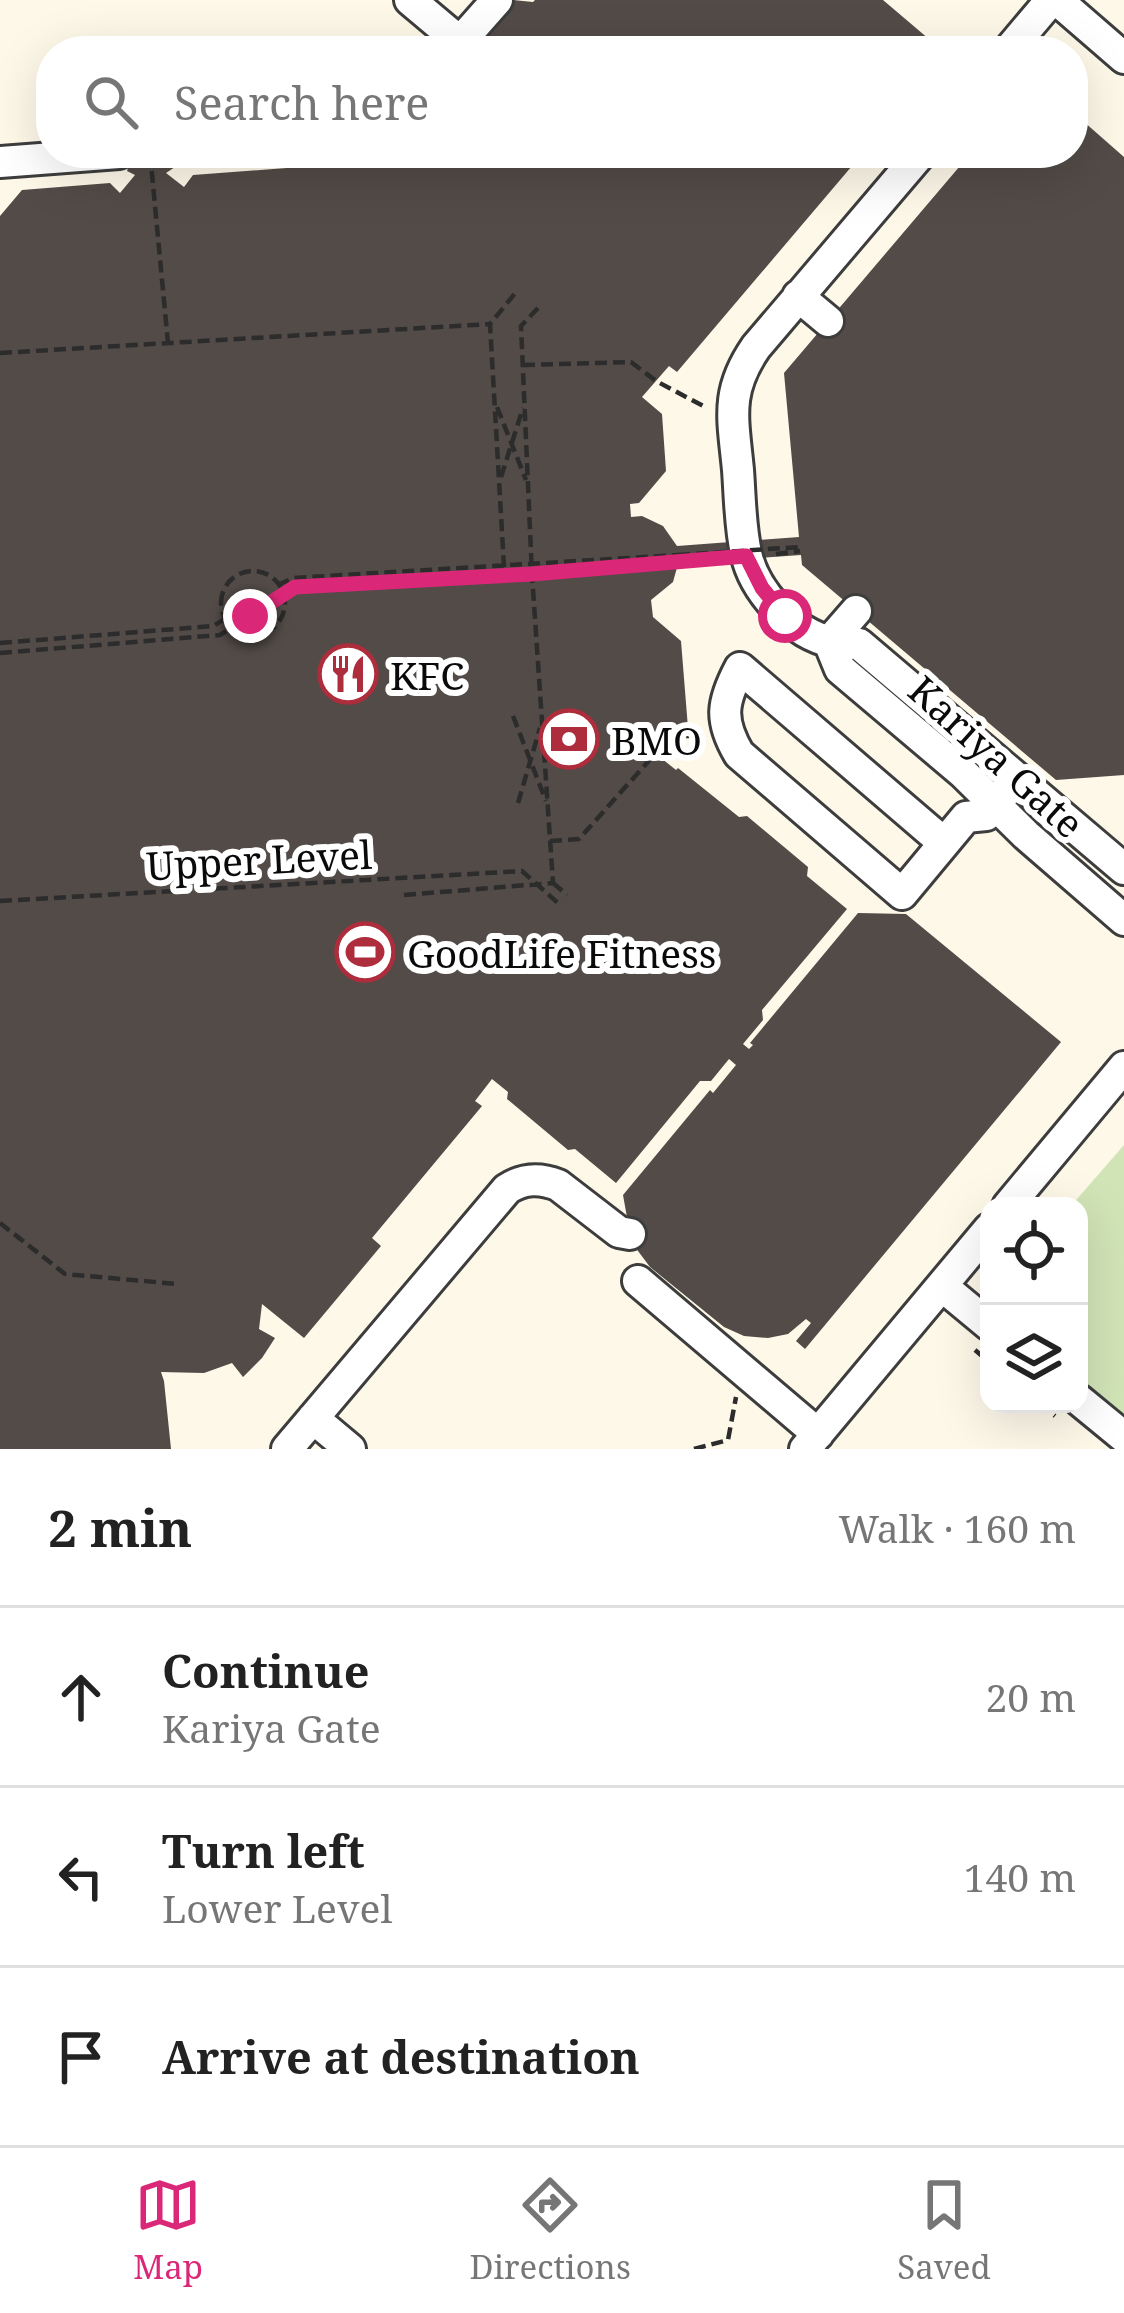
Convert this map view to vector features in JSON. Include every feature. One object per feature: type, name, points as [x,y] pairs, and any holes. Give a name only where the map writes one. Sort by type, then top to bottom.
[{"type":"street","points":[[410,0],[446,36]]},
{"type":"street","points":[[465,36],[496,0]]},
{"type":"street","points":[[1022,36],[1054,0],[1124,58]]},
{"type":"street","points":[[0,162],[36,159]]},
{"type":"street","name":"Kariya Gate","points":[[908,168],[741,369],[733,394],[746,556],[762,588],[785,616],[829,642],[859,644],[1124,869]]},
{"type":"street","points":[[798,296],[828,321]]},
{"type":"street","points":[[829,642],[856,611]]},
{"type":"street","name":"Kariya Gate","points":[[829,642],[840,669],[963,772],[1026,835],[1124,920]]},
{"type":"street","points":[[944,843],[740,668],[724,707],[725,731],[739,754],[902,894],[966,818],[986,814],[1017,778]]},
{"type":"street","points":[[1016,1197],[1124,1067]]},
{"type":"street","points":[[287,1449],[507,1189],[518,1182],[558,1185],[619,1232],[630,1234]]},
{"type":"street","points":[[638,1282],[812,1441],[980,1240]]},
{"type":"street","points":[[942,1286],[980,1318]]},
{"type":"street","points":[[1088,1407],[1124,1437]]},
{"type":"street","points":[[314,1418],[350,1449]]},
{"type":"path","points":[[151,168],[168,343]]},
{"type":"path","points":[[504,567],[490,324],[517,291]]},
{"type":"path","points":[[538,308],[521,326],[532,574],[554,883],[567,895]]},
{"type":"path","points":[[0,353],[490,324]]},
{"type":"path","points":[[523,365],[631,362],[656,381],[734,422]]},
{"type":"path","points":[[495,402],[528,485]]},
{"type":"path","points":[[499,483],[525,403]]},
{"type":"path","points":[[0,653],[220,635],[295,587],[532,574],[800,549],[293,578],[278,585]]},
{"type":"path","points":[[258,572],[278,585],[285,603],[270,631],[249,635],[231,627],[221,610],[229,581],[258,572]]},
{"type":"path","points":[[0,643],[213,626],[235,613],[250,616]]},
{"type":"path","points":[[513,716],[548,806]]},
{"type":"path","points":[[518,803],[542,720]]},
{"type":"path","points":[[550,841],[579,839],[671,736],[725,731]]},
{"type":"path","name":"Upper Level","points":[[0,901],[522,871],[559,904]]},
{"type":"path","points":[[404,895],[554,883]]},
{"type":"path","points":[[0,1223],[65,1274],[178,1284]]},
{"type":"path","points":[[694,1449],[728,1440],[736,1395]]},
{"type":"green space","points":[[1124,1145],[1124,1425],[1088,1395],[1088,1197],[1079,1197]]},
{"type":"building","points":[[513,0],[883,0],[925,36],[482,36]]},
{"type":"building","points":[[1088,125],[1124,157],[1124,775],[1056,780],[802,565],[801,555],[678,564],[673,582],[651,600],[653,617],[681,641],[688,728],[661,758],[739,817],[747,816],[808,867],[807,876],[847,909],[762,1010],[763,1020],[743,1044],[749,1049],[753,1045],[750,1043],[858,913],[906,914],[1061,1042],[805,1349],[796,1341],[811,1323],[806,1319],[788,1334],[768,1338],[744,1336],[724,1327],[650,1267],[630,1234],[623,1195],[736,1065],[729,1059],[711,1081],[700,1081],[616,1183],[507,1099],[508,1092],[492,1079],[475,1101],[482,1106],[372,1238],[381,1246],[304,1338],[262,1304],[259,1329],[275,1338],[243,1377],[232,1363],[204,1373],[161,1372],[171,1449],[0,1449],[0,216],[22,190],[110,183],[120,193],[135,175],[128,168],[174,168],[166,173],[184,187],[193,175],[286,168],[850,168],[677,372],[669,366],[642,397],[662,414],[666,471],[639,503],[630,504],[631,517],[642,516],[663,526],[677,546],[799,537],[784,373],[958,168],[1088,168]]},
{"type":"place","name":"KFC","points":[[348,674]]},
{"type":"place","name":"BMO","points":[[569,739]]},
{"type":"place","name":"GoodLife Fitness","points":[[365,952]]},
{"type":"route","points":[[250,616],[295,587],[746,556],[762,588],[785,616]]}]
